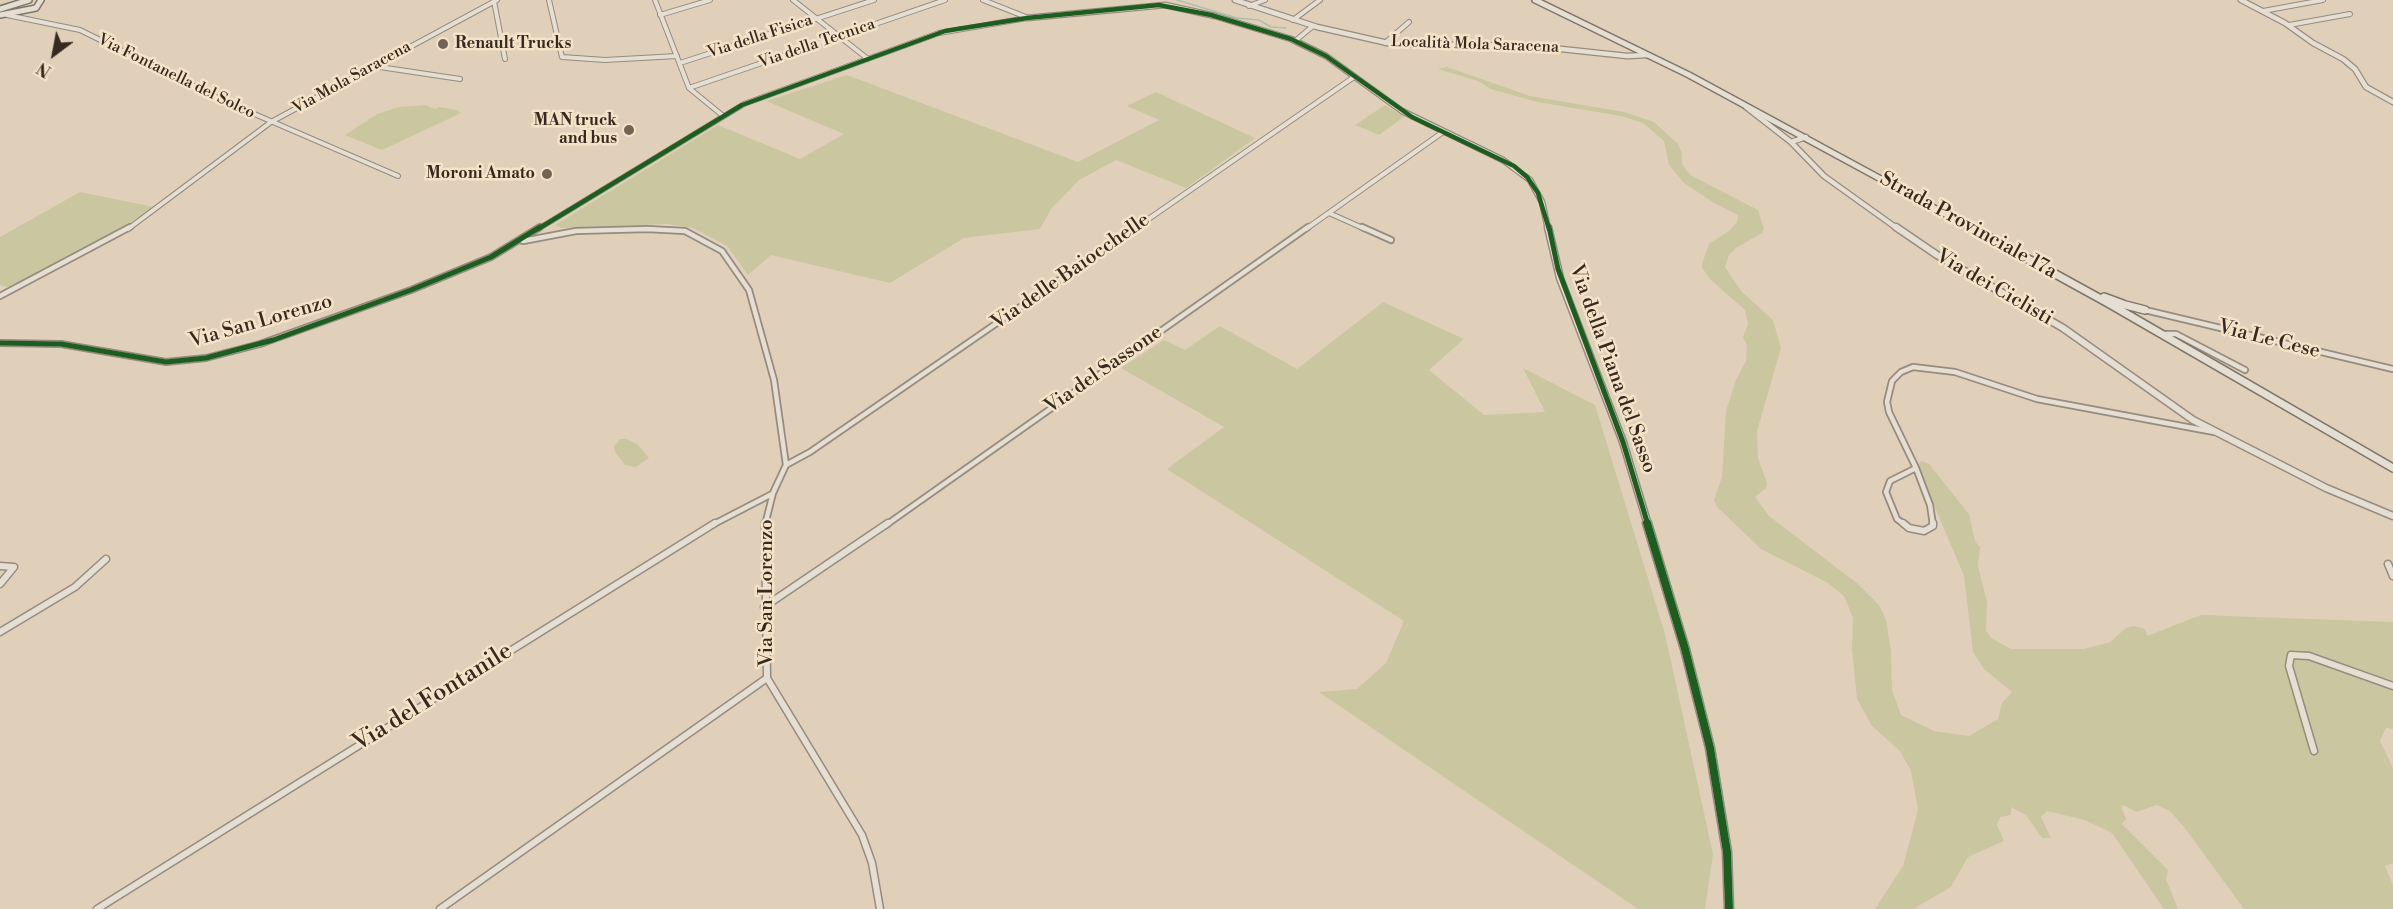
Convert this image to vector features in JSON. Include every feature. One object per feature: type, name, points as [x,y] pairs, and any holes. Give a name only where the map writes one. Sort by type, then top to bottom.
[{"type":"main road","points":[[11,6],[28,0]]},
{"type":"main road","name":"Strada Provinciale 17a","points":[[1535,0],[1648,55],[1806,137],[2138,320],[2393,468]]},
{"type":"main road","points":[[0,8],[38,4]]},
{"type":"main road","points":[[3,15],[38,4]]},
{"type":"main road","points":[[2084,290],[2145,310]]},
{"type":"main road","points":[[2111,305],[2123,304]]},
{"type":"main road","points":[[2111,305],[2145,310]]},
{"type":"main road","points":[[2138,320],[2134,312],[2145,310]]},
{"type":"street","points":[[549,0],[562,57],[605,60],[677,56]]},
{"type":"street","points":[[655,0],[689,88],[722,115]]},
{"type":"street","points":[[660,15],[710,0]]},
{"type":"street","points":[[793,0],[868,59]]},
{"type":"street","name":"Via della Fisica","points":[[680,63],[874,0]]},
{"type":"street","name":"Via della Tecnica","points":[[689,88],[945,0]]},
{"type":"street","points":[[983,0],[1027,18]]},
{"type":"street","name":"Località Mola Saracena","points":[[1235,0],[1311,28],[1385,43],[1426,46],[1533,45],[1627,56],[1648,55]]},
{"type":"street","points":[[1249,6],[1265,0]]},
{"type":"street","points":[[1293,20],[1320,0]]},
{"type":"street","points":[[2241,0],[2289,25],[2313,43],[2347,62],[2366,87],[2393,102]]},
{"type":"street","points":[[2263,11],[2323,0]]},
{"type":"street","points":[[495,1],[505,59]]},
{"type":"street","name":"Via Mola Saracena","points":[[0,296],[127,229],[150,214],[230,150],[271,122],[495,1]]},
{"type":"street","points":[[38,4],[35,17],[47,22]]},
{"type":"street","name":"Via della Piana del Sasso","points":[[1027,18],[1135,6],[1165,5],[1298,39],[1323,54],[1398,109],[1520,170],[1533,184],[1542,202],[1558,269],[1623,442],[1685,649],[1712,760],[1727,852],[1729,909]]},
{"type":"street","points":[[2289,25],[2350,14]]},
{"type":"street","points":[[3,15],[47,22]]},
{"type":"street","points":[[518,242],[722,115],[749,102],[939,33],[1027,18]]},
{"type":"street","name":"Via Fontanella del Solco","points":[[47,22],[81,30],[271,122],[398,176]]},
{"type":"street","points":[[1385,43],[1409,22]]},
{"type":"street","points":[[1298,39],[1311,28]]},
{"type":"street","points":[[373,66],[460,79]]},
{"type":"street","name":"Via delle Baiocchelle","points":[[786,465],[810,452],[1354,77]]},
{"type":"street","name":"Via dei Ciclisti","points":[[1737,100],[1791,142],[1824,176],[1863,206],[1952,264],[2063,328],[2159,398],[2218,433],[2325,488],[2393,516]]},
{"type":"street","name":"Via del Sassone","points":[[765,608],[1443,132]]},
{"type":"street","points":[[1791,142],[1806,137]]},
{"type":"street","points":[[1329,213],[1391,240]]},
{"type":"street","points":[[544,226],[550,230],[562,232],[675,230],[694,234],[722,251],[734,265],[754,301],[777,391],[786,465]]},
{"type":"street","points":[[518,242],[562,232]]},
{"type":"street","name":"Via San Lorenzo","points":[[0,343],[61,344],[157,362],[206,358],[267,342],[394,297],[469,267],[518,242]]},
{"type":"street","name":"Via Le Cese","points":[[2145,310],[2393,369]]},
{"type":"street","points":[[2162,334],[2176,334],[2245,370]]},
{"type":"street","points":[[1916,468],[1893,479],[1887,486],[1886,492],[1897,519],[1909,528],[1924,531],[1931,528],[1933,516],[1916,468],[1887,402],[1892,381],[1901,372],[1915,367],[1962,374],[2037,399],[2218,433]]},
{"type":"street","name":"Via San Lorenzo","points":[[786,465],[773,494],[765,525],[767,678],[862,835],[872,863],[880,909]]},
{"type":"street","name":"Via del Fontanile","points":[[97,909],[720,520],[773,494]]},
{"type":"street","points":[[0,632],[75,587],[106,559]]},
{"type":"street","points":[[2388,564],[2393,576]]},
{"type":"street","points":[[0,566],[14,567],[0,584]]},
{"type":"street","points":[[2313,750],[2289,666],[2291,655],[2315,657],[2393,686]]},
{"type":"street","points":[[441,909],[767,678]]},
{"type":"shaded area","points":[[1447,67],[1530,96],[1624,112],[1654,122],[1678,144],[1682,154],[1682,164],[1690,175],[1758,210],[1764,229],[1762,233],[1736,248],[1729,255],[1725,267],[1741,291],[1773,320],[1781,348],[1757,431],[1758,458],[1767,483],[1766,488],[1755,497],[1769,516],[1858,584],[1879,605],[1886,620],[1891,651],[1892,690],[1901,715],[1934,731],[1969,736],[1998,719],[2002,703],[2012,692],[1984,669],[1973,652],[1964,576],[1917,465],[1922,461],[1929,464],[1969,514],[1975,541],[1980,547],[1978,566],[1987,602],[1986,630],[1991,638],[2011,649],[2084,649],[2110,642],[2126,628],[2134,626],[2145,629],[2147,636],[2201,615],[2393,622],[2393,729],[2386,728],[2380,741],[2393,768],[2393,863],[2385,866],[2393,885],[2393,909],[2244,909],[2170,811],[2157,805],[2136,812],[2124,805],[2121,806],[2126,819],[2122,824],[2168,870],[2166,879],[2178,909],[2164,909],[2112,833],[2085,820],[2047,811],[2041,817],[2051,838],[2042,838],[2026,815],[2011,807],[2011,815],[2000,817],[1997,825],[2004,841],[1968,857],[1951,887],[1913,909],[1875,909],[1903,866],[1918,810],[1911,771],[1900,751],[1872,726],[1857,699],[1852,649],[1853,618],[1844,596],[1828,583],[1761,549],[1717,507],[1714,500],[1722,477],[1726,411],[1736,380],[1746,361],[1747,346],[1743,337],[1748,324],[1745,310],[1712,281],[1702,268],[1702,264],[1709,244],[1729,231],[1737,222],[1738,215],[1714,203],[1684,183],[1669,165],[1664,141],[1643,123],[1621,116],[1537,102],[1491,89],[1478,81],[1438,69]]},
{"type":"shaded area","points":[[847,75],[1078,162],[1159,120],[1127,106],[1156,92],[1255,138],[1186,188],[1116,160],[1079,180],[1051,209],[1040,229],[964,238],[890,283],[771,255],[748,275],[727,246],[693,228],[667,224],[561,228],[555,225],[718,125],[800,159],[844,134],[766,101]]},
{"type":"shaded area","points":[[426,105],[434,109],[440,107],[461,113],[382,150],[345,135],[377,114],[399,107]]},
{"type":"shaded area","points":[[1385,105],[1404,117],[1379,135],[1355,125]]},
{"type":"shaded area","points":[[80,192],[154,207],[88,250],[10,288],[0,285],[0,237]]},
{"type":"shaded area","points":[[1383,302],[1464,339],[1429,370],[1484,415],[1545,412],[1523,368],[1595,405],[1665,634],[1713,854],[1705,909],[1638,909],[1319,692],[1357,689],[1386,663],[1404,621],[1167,469],[1224,427],[1121,368],[1164,340],[1185,350],[1220,326],[1297,369]]},
{"type":"shaded area","points":[[620,439],[637,444],[649,458],[636,467],[625,465],[615,452],[614,446]]},
{"type":"waterway","points":[[1177,0],[1237,18],[1259,20],[1271,27],[1286,28]]},
{"type":"cycle path","points":[[0,343],[61,344],[166,362],[206,358],[273,340],[411,290],[491,257],[742,105],[945,31],[1027,18],[1159,5],[1211,15],[1291,39],[1326,56],[1412,117],[1514,166],[1527,177],[1538,193],[1547,219],[1558,269],[1623,442],[1685,649],[1710,748],[1727,852],[1729,909]]},
{"type":"place","name":"Renault Trucks","points":[[443,44]]},
{"type":"place","name":"MAN truck and bus","points":[[629,130]]},
{"type":"place","name":"Moroni Amato","points":[[547,174]]}]
